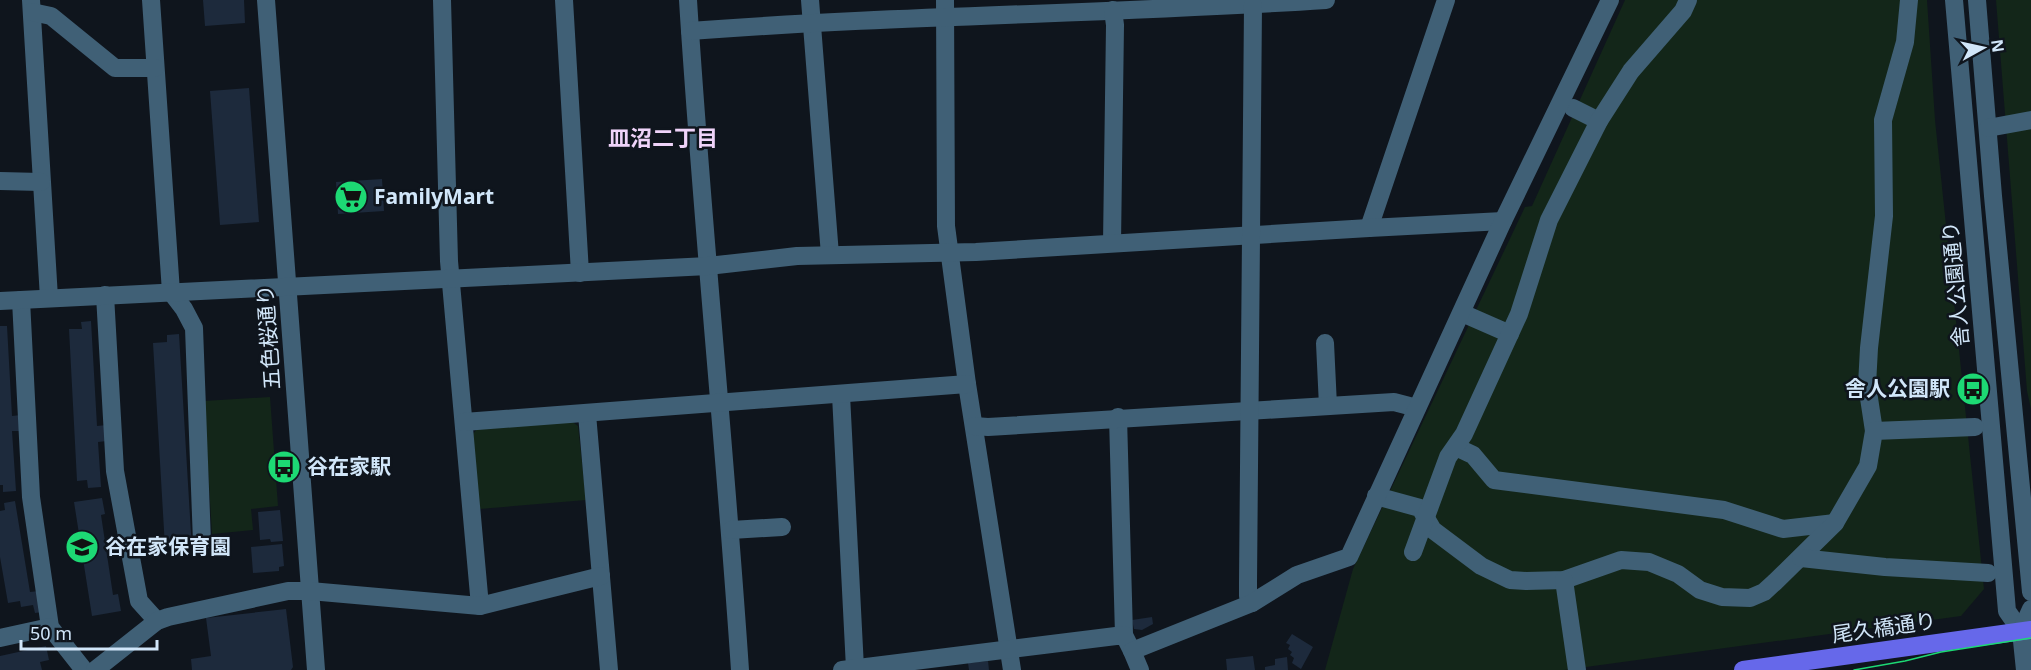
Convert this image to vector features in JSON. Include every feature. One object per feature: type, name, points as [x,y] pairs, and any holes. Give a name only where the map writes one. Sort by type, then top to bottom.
[{"type":"main road","name":"尾久橋通り","points":[[1743,670],[2026,630]]},
{"type":"street","points":[[151,0],[171,292],[184,309],[194,328],[202,542]]},
{"type":"street","name":"五色桜通り","points":[[266,0],[316,670]]},
{"type":"street","points":[[442,0],[451,279],[480,606]]},
{"type":"street","points":[[564,0],[580,273]]},
{"type":"street","points":[[688,0],[731,530],[740,670]]},
{"type":"street","points":[[810,0],[831,255]]},
{"type":"street","points":[[690,31],[812,24],[945,9],[1113,10],[1212,3],[1252,5],[1326,0]]},
{"type":"street","points":[[1369,228],[1446,0]]},
{"type":"street","points":[[841,395],[849,669],[1009,648],[1128,643],[1251,603],[1297,576],[1349,557],[1503,221],[1610,0]]},
{"type":"street","points":[[1413,552],[1448,457],[1464,434],[1519,314],[1549,220],[1599,120],[1631,70],[1683,11],[1688,0]]},
{"type":"street","points":[[1376,496],[1420,508],[1433,530],[1481,566],[1510,580],[1564,580],[1621,560],[1649,562],[1678,574],[1700,590],[1711,594],[1722,597],[1750,597],[1764,592],[1801,558],[1835,522],[1868,466],[1874,430],[1867,385],[1869,348],[1884,216],[1883,120],[1905,42],[1909,0]]},
{"type":"street","name":"舎人公園通り","points":[[1954,0],[2007,611],[2026,630],[2025,670]]},
{"type":"street","points":[[1977,0],[2031,592]]},
{"type":"street","points":[[1251,603],[1248,596],[1248,583],[1252,5]]},
{"type":"street","points":[[49,298],[32,6],[51,15],[115,68],[155,68]]},
{"type":"street","points":[[945,9],[946,226],[967,384],[1012,670]]},
{"type":"street","points":[[1112,243],[1115,25],[1113,10]]},
{"type":"street","points":[[1573,108],[1599,120]]},
{"type":"street","points":[[1988,128],[2031,120]]},
{"type":"street","points":[[0,181],[41,182]]},
{"type":"street","points":[[0,301],[580,273],[708,266],[797,256],[950,253],[1503,221]]},
{"type":"street","points":[[105,295],[115,471],[139,601],[157,621]]},
{"type":"street","points":[[21,300],[31,497],[51,627],[84,670]]},
{"type":"street","points":[[1462,313],[1510,334]]},
{"type":"street","points":[[1325,343],[1328,406]]},
{"type":"street","points":[[464,422],[967,384]]},
{"type":"street","points":[[974,426],[1394,402],[1417,408]]},
{"type":"street","points":[[587,414],[609,670]]},
{"type":"street","points":[[1118,417],[1128,643],[1140,670]]},
{"type":"street","points":[[1874,430],[1975,428]]},
{"type":"street","points":[[1456,447],[1473,455],[1494,480],[1724,510],[1783,529],[1835,522]]},
{"type":"street","points":[[731,530],[782,527]]},
{"type":"street","points":[[1801,558],[1885,567],[1988,573]]},
{"type":"street","points":[[95,670],[157,621],[275,593],[310,591],[480,606],[601,576]]},
{"type":"street","points":[[1564,580],[1577,670]]},
{"type":"street","points":[[2026,630],[2031,609]]},
{"type":"street","points":[[0,638],[51,627]]},
{"type":"green space","points":[[1625,0],[1927,0],[1935,120],[1984,589],[1961,616],[1564,670],[1325,670],[1353,569],[1525,207],[1532,206]]},
{"type":"green space","points":[[1996,0],[2031,0],[2031,409],[2027,391]]},
{"type":"green space","points":[[270,397],[278,506],[251,509],[253,530],[212,534],[204,401]]},
{"type":"green space","points":[[571,421],[578,426],[586,500],[479,509],[473,434],[478,428]]},
{"type":"building","points":[[203,0],[244,0],[245,23],[205,26]]},
{"type":"building","points":[[249,88],[259,222],[220,225],[210,91]]},
{"type":"building","points":[[382,179],[384,211],[338,214],[336,182]]},
{"type":"building","points":[[91,321],[97,426],[107,425],[107,441],[98,442],[101,487],[88,488],[87,480],[77,481],[69,329],[82,329],[81,322]]},
{"type":"building","points":[[0,326],[7,326],[12,416],[21,415],[22,431],[12,431],[16,491],[3,492],[3,485],[0,485]]},
{"type":"building","points":[[179,334],[192,550],[183,550],[183,546],[165,547],[153,343],[167,342],[167,335]]},
{"type":"building","points":[[102,498],[105,514],[101,515],[113,595],[118,594],[121,611],[92,616],[74,502]]},
{"type":"building","points":[[15,501],[30,592],[39,591],[42,612],[35,613],[33,605],[21,607],[20,601],[8,603],[0,557],[0,511],[5,510],[4,503]]},
{"type":"building","points":[[280,510],[283,541],[260,540],[258,512]]},
{"type":"building","points":[[282,544],[284,566],[279,567],[279,571],[253,573],[251,547]]},
{"type":"building","points":[[286,609],[293,667],[291,670],[192,670],[191,659],[211,656],[206,618]]},
{"type":"building","points":[[1152,617],[1153,624],[1142,630],[1134,629],[1132,620]]},
{"type":"building","points":[[1292,634],[1313,647],[1301,669],[1292,663],[1294,658],[1288,649],[1290,645],[1286,643]]},
{"type":"building","points":[[46,646],[49,660],[40,662],[42,670],[0,670],[0,656]]},
{"type":"building","points":[[1253,656],[1255,670],[1227,670],[1226,659]]},
{"type":"building","points":[[1287,657],[1288,670],[1265,670],[1265,667],[1275,665],[1275,659]]},
{"type":"building","points":[[988,661],[989,670],[969,670],[968,663]]},
{"type":"tram line","points":[[1854,670],[1941,652],[2031,638]]},
{"type":"place","name":"FamilyMart","points":[[351,197]]},
{"type":"place","name":"舎人公園駅","points":[[1973,389]]},
{"type":"place","name":"谷在家駅","points":[[284,467]]},
{"type":"place","name":"谷在家保育園","points":[[82,547]]},
{"type":"district","name":"皿沼二丁目","points":[[663,138]]}]
